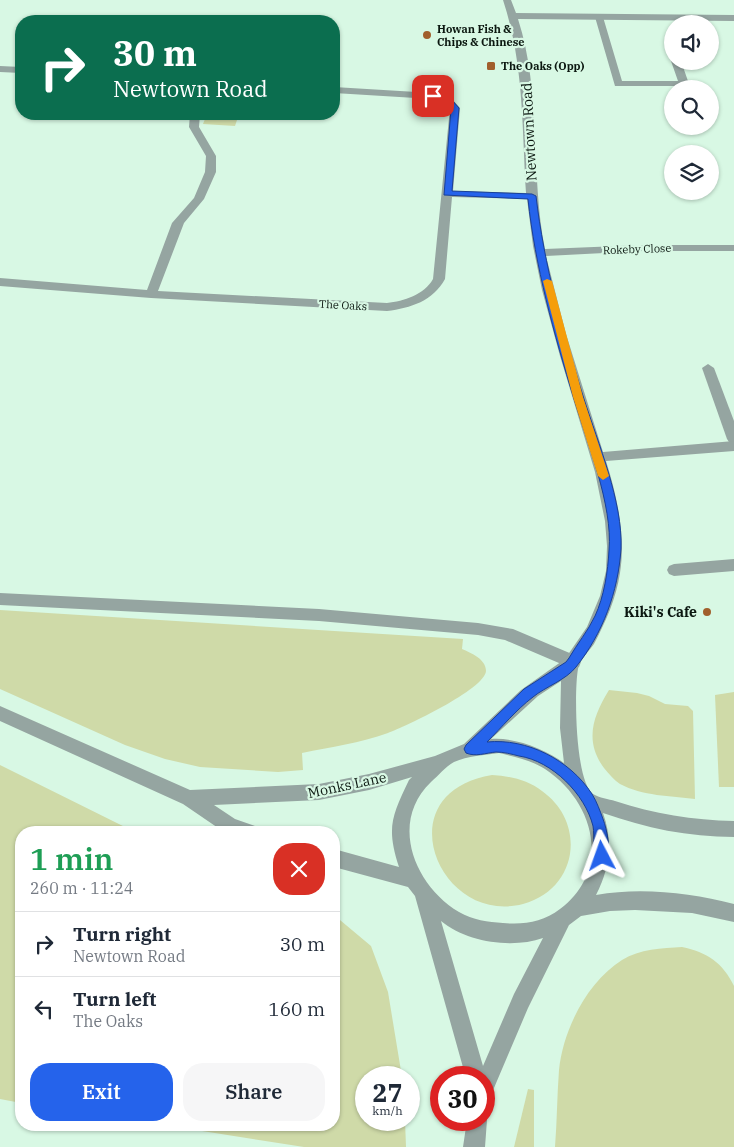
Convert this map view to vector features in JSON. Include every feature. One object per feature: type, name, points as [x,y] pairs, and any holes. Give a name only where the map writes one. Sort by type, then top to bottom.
[{"type":"street","name":"Newtown Road","points":[[470,749],[528,693],[572,664],[600,617],[613,572],[615,549],[614,526],[609,497],[563,343],[541,253],[532,196],[527,88],[523,51],[514,16],[507,0]]},
{"type":"street","points":[[514,16],[734,18]]},
{"type":"street","points":[[599,17],[618,84],[684,84],[679,70]]},
{"type":"street","points":[[0,69],[15,70]]},
{"type":"street","name":"The Oaks","points":[[0,282],[343,306],[387,307],[403,305],[426,294],[434,288],[439,279],[455,108],[452,104],[433,96],[340,90]]},
{"type":"street","points":[[151,294],[178,223],[185,212],[200,198],[212,162],[208,151],[193,126],[194,120]]},
{"type":"street","points":[[447,194],[532,196]]},
{"type":"street","name":"Rokeby Close","points":[[541,253],[643,248],[734,248]]},
{"type":"street","points":[[708,368],[734,439]]},
{"type":"street","points":[[597,457],[734,446]]},
{"type":"street","points":[[674,570],[734,565]]},
{"type":"street","points":[[0,599],[319,615],[478,629],[507,634],[572,664]]},
{"type":"street","name":"Newtown Road","points":[[572,664],[568,728],[575,782]]},
{"type":"street","name":"Monks Lane","points":[[0,713],[189,798],[230,826]]},
{"type":"street","points":[[498,746],[527,751],[553,764],[575,782],[588,800],[600,827],[602,856],[595,883],[578,907],[562,920],[535,932],[505,935],[474,930],[447,917],[424,896],[412,879],[402,852],[400,825],[408,799],[422,777],[442,760],[470,749],[498,746]]},
{"type":"street","name":"Monks Lane","points":[[189,798],[302,795],[369,782],[442,760]]},
{"type":"street","points":[[588,800],[632,816],[664,824],[690,828],[734,829]]},
{"type":"street","points":[[340,860],[412,879]]},
{"type":"street","points":[[424,896],[473,1066]]},
{"type":"street","points":[[578,907],[620,900],[710,907],[734,913]]},
{"type":"street","points":[[493,1066],[521,1001],[562,920]]},
{"type":"street","points":[[474,1147],[476,1131]]},
{"type":"green space","points":[[205,120],[237,120],[235,126],[203,124]]},
{"type":"green space","points":[[0,610],[463,639],[462,649],[481,660],[486,671],[482,679],[459,697],[397,729],[367,740],[302,753],[303,770],[278,772],[200,767],[165,759],[125,745],[0,689]]},
{"type":"green space","points":[[609,690],[649,696],[665,704],[688,706],[693,711],[695,799],[657,795],[629,788],[620,784],[604,768],[594,748],[593,729],[599,709]]},
{"type":"green space","points":[[734,692],[734,787],[719,787],[715,695]]},
{"type":"green space","points":[[0,765],[123,826],[15,826],[15,1102],[0,1099]]},
{"type":"green space","points":[[492,775],[518,779],[531,784],[556,804],[566,820],[570,837],[570,854],[565,870],[556,885],[541,896],[523,904],[493,906],[468,896],[448,878],[436,854],[432,830],[439,806],[459,787]]},
{"type":"green space","points":[[340,920],[371,946],[388,992],[400,1066],[355,1066],[355,1131],[405,1131],[406,1147],[304,1147],[202,1131],[340,1131]]},
{"type":"green space","points":[[682,947],[707,955],[725,971],[734,986],[734,1147],[555,1147],[561,1055],[571,1023],[579,1008],[598,981],[609,969],[622,960],[636,953]]},
{"type":"green space","points":[[528,1089],[534,1090],[534,1147],[514,1147]]},
{"type":"slow traffic","points":[[547,281],[578,397],[603,476]]},
{"type":"place","name":"Howan Fish & Chips & Chinese","points":[[427,35]]},
{"type":"place","name":"The Oaks (Opp)","points":[[491,66]]},
{"type":"place","name":"Kiki's Cafe","points":[[707,612]]},
{"type":"route","points":[[433,96],[449,101],[455,108],[447,194],[532,196],[535,225],[551,298],[578,397],[604,477],[614,526],[613,572],[608,595],[600,617],[573,662],[528,693],[470,749],[498,746],[527,751],[553,764],[575,782],[588,800],[600,827],[602,856]]}]
